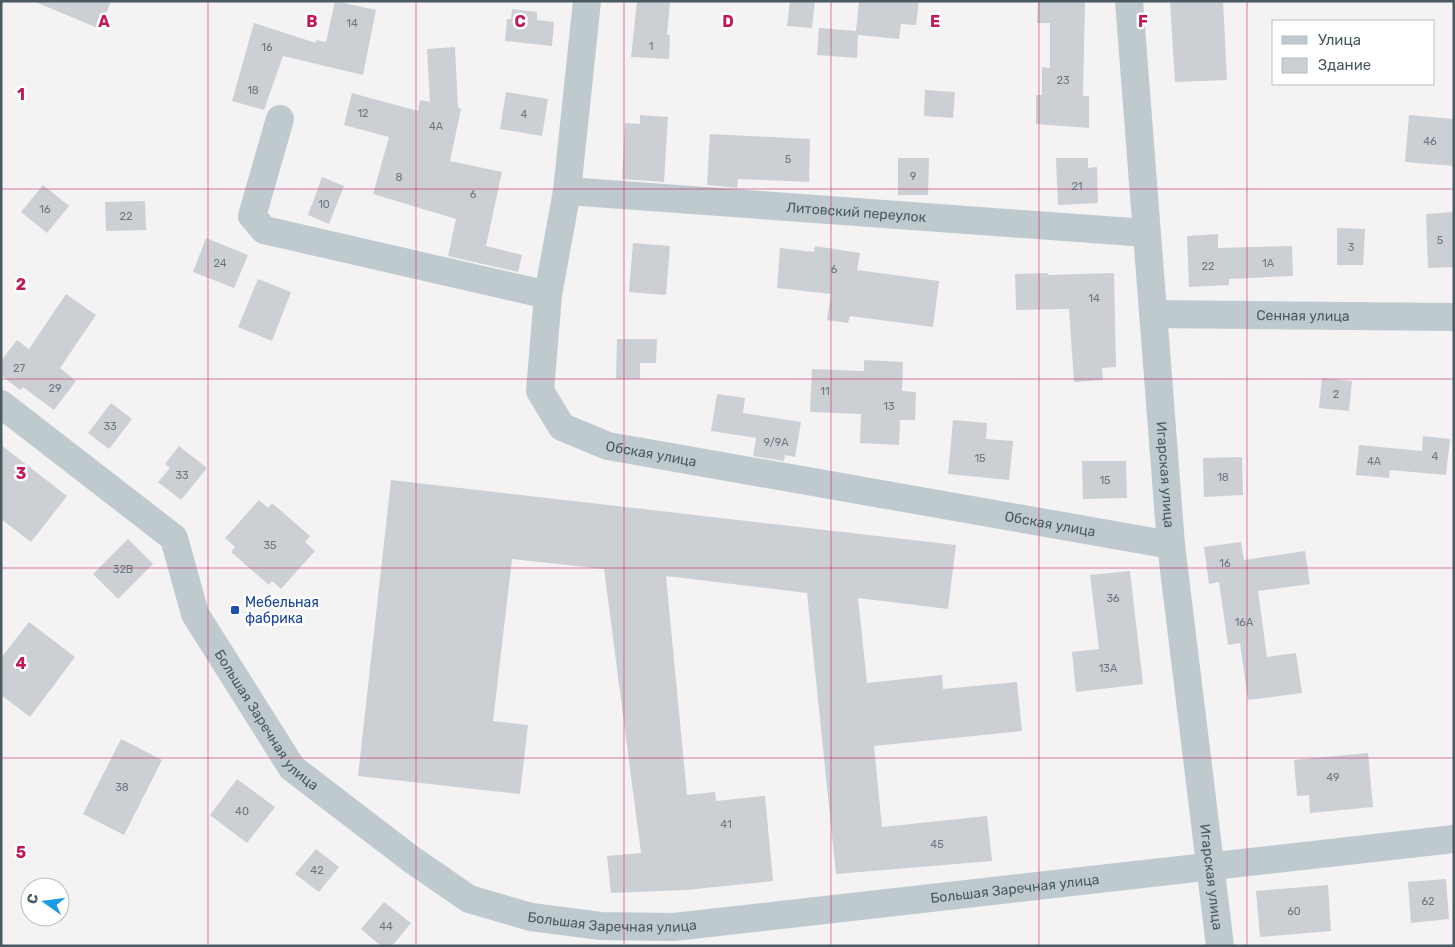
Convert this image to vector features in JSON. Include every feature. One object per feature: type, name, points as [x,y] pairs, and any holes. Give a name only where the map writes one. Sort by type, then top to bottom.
[{"type":"street","name":"Обская улица","points":[[587,1],[567,191],[548,295],[540,391],[562,427],[608,446],[1171,545]]},
{"type":"street","name":"Игарская улица","points":[[1129,1],[1171,545],[1220,946]]},
{"type":"street","points":[[280,119],[252,216],[264,230],[548,295]]},
{"type":"street","name":"Литовский переулок","points":[[567,191],[1146,233]]},
{"type":"street","name":"Сенная улица","points":[[1153,314],[1454,316]]},
{"type":"street","name":"Большая Заречная улица","points":[[1,404],[174,538],[195,614],[292,768],[411,859],[469,899],[531,917],[674,936],[1210,865],[1454,839]]},
{"type":"building","points":[[33,1],[111,1],[100,29]]},
{"type":"building","points":[[335,1],[376,10],[363,75],[283,56],[264,110],[232,101],[254,23],[316,43],[316,40],[326,42]]},
{"type":"building","points":[[637,1],[670,1],[667,35],[670,35],[669,59],[631,57]]},
{"type":"building","points":[[790,1],[815,1],[812,28],[787,26]]},
{"type":"building","points":[[859,1],[919,1],[916,25],[901,24],[899,39],[858,35],[857,58],[817,55],[819,28],[856,31]]},
{"type":"building","points":[[1038,1],[1085,1],[1083,96],[1089,96],[1089,128],[1036,124],[1036,95],[1042,95],[1042,67],[1050,68],[1050,23],[1037,23]]},
{"type":"building","points":[[1170,1],[1223,1],[1227,80],[1175,82]]},
{"type":"building","points":[[512,9],[537,12],[537,20],[554,22],[552,46],[505,41],[507,19],[511,19]]},
{"type":"building","points":[[455,47],[458,108],[461,109],[450,161],[502,172],[486,246],[522,255],[518,272],[448,256],[456,219],[373,194],[389,137],[344,125],[352,93],[418,111],[420,100],[430,102],[427,49]]},
{"type":"building","points":[[925,90],[955,92],[953,118],[924,116]]},
{"type":"building","points":[[506,92],[548,99],[542,136],[500,129]]},
{"type":"building","points":[[640,115],[668,117],[664,182],[622,179],[625,123],[640,124]]},
{"type":"building","points":[[1409,115],[1454,119],[1454,166],[1405,162]]},
{"type":"building","points":[[710,134],[810,139],[809,182],[738,179],[737,188],[707,185]]},
{"type":"building","points":[[898,158],[929,158],[928,195],[898,195]]},
{"type":"building","points":[[1056,158],[1088,158],[1088,168],[1097,167],[1098,203],[1058,205]]},
{"type":"building","points":[[322,177],[344,186],[329,224],[308,215]]},
{"type":"building","points":[[43,185],[69,206],[47,233],[21,212]]},
{"type":"building","points":[[145,201],[146,230],[106,231],[105,202]]},
{"type":"building","points":[[1454,212],[1454,267],[1428,268],[1426,214]]},
{"type":"building","points":[[1337,228],[1365,229],[1363,265],[1337,265]]},
{"type":"building","points":[[1218,234],[1218,248],[1292,246],[1293,276],[1229,279],[1229,285],[1189,287],[1187,236]]},
{"type":"building","points":[[206,238],[248,255],[234,288],[193,272]]},
{"type":"building","points":[[633,243],[670,246],[666,295],[629,292]]},
{"type":"building","points":[[815,246],[860,253],[857,270],[939,281],[933,327],[850,316],[848,323],[827,320],[831,294],[777,288],[780,248],[814,252]]},
{"type":"building","points":[[1048,273],[1048,275],[1114,273],[1116,367],[1102,368],[1103,380],[1074,382],[1069,309],[1016,310],[1015,274]]},
{"type":"building","points":[[258,279],[291,292],[272,341],[238,327]]},
{"type":"building","points":[[66,294],[96,315],[60,368],[76,381],[54,410],[23,387],[20,390],[1,375],[1,361],[17,340],[29,349]]},
{"type":"building","points":[[617,339],[657,339],[656,363],[640,363],[640,379],[616,379]]},
{"type":"building","points":[[864,360],[903,362],[902,391],[916,392],[915,420],[900,420],[899,445],[860,443],[861,414],[810,412],[812,369],[864,371]]},
{"type":"building","points":[[1322,378],[1352,381],[1349,411],[1319,408]]},
{"type":"building","points":[[717,394],[745,398],[743,413],[801,422],[795,457],[785,455],[784,461],[753,456],[756,438],[711,431]]},
{"type":"building","points":[[111,403],[132,419],[109,449],[88,433]]},
{"type":"building","points":[[953,420],[987,423],[986,439],[1013,441],[1009,480],[948,474]]},
{"type":"building","points":[[1423,436],[1450,439],[1446,475],[1390,470],[1389,478],[1356,475],[1359,445],[1422,451]]},
{"type":"building","points":[[1,445],[67,496],[31,542],[1,519]]},
{"type":"building","points":[[179,446],[207,468],[181,500],[158,482],[170,468],[165,464]]},
{"type":"building","points":[[1242,457],[1243,495],[1204,497],[1203,458]]},
{"type":"building","points":[[1082,461],[1126,461],[1127,498],[1083,499]]},
{"type":"building","points":[[391,480],[956,545],[948,609],[858,598],[867,683],[942,675],[943,689],[1017,682],[1022,731],[874,746],[882,827],[987,816],[992,861],[836,874],[807,593],[666,576],[687,795],[715,792],[716,801],[765,796],[773,881],[686,890],[611,893],[607,856],[641,853],[604,569],[512,559],[493,721],[528,725],[520,794],[358,776]]},
{"type":"building","points":[[259,500],[268,508],[272,503],[310,536],[305,542],[315,551],[281,589],[272,581],[269,585],[231,552],[235,547],[225,538]]},
{"type":"building","points":[[128,539],[153,564],[118,599],[93,574]]},
{"type":"building","points":[[1241,542],[1244,560],[1305,551],[1310,584],[1258,591],[1267,657],[1296,653],[1302,693],[1248,700],[1240,643],[1228,645],[1219,582],[1209,584],[1204,547]]},
{"type":"building","points":[[1130,571],[1143,684],[1076,692],[1072,652],[1099,649],[1090,575]]},
{"type":"building","points":[[29,622],[75,657],[30,717],[1,695],[1,658]]},
{"type":"building","points":[[121,739],[162,760],[124,835],[83,814]]},
{"type":"building","points":[[1368,753],[1373,807],[1310,813],[1309,795],[1297,796],[1294,760]]},
{"type":"building","points":[[237,779],[275,807],[247,843],[210,815]]},
{"type":"building","points":[[316,849],[339,867],[319,892],[295,874]]},
{"type":"building","points":[[1446,879],[1449,919],[1411,923],[1408,882]]},
{"type":"building","points":[[1328,885],[1331,931],[1260,937],[1256,891]]},
{"type":"building","points":[[384,902],[411,923],[392,946],[381,946],[361,929]]},
{"type":"place","name":"Мебельная фабрика","points":[[235,610]]}]
